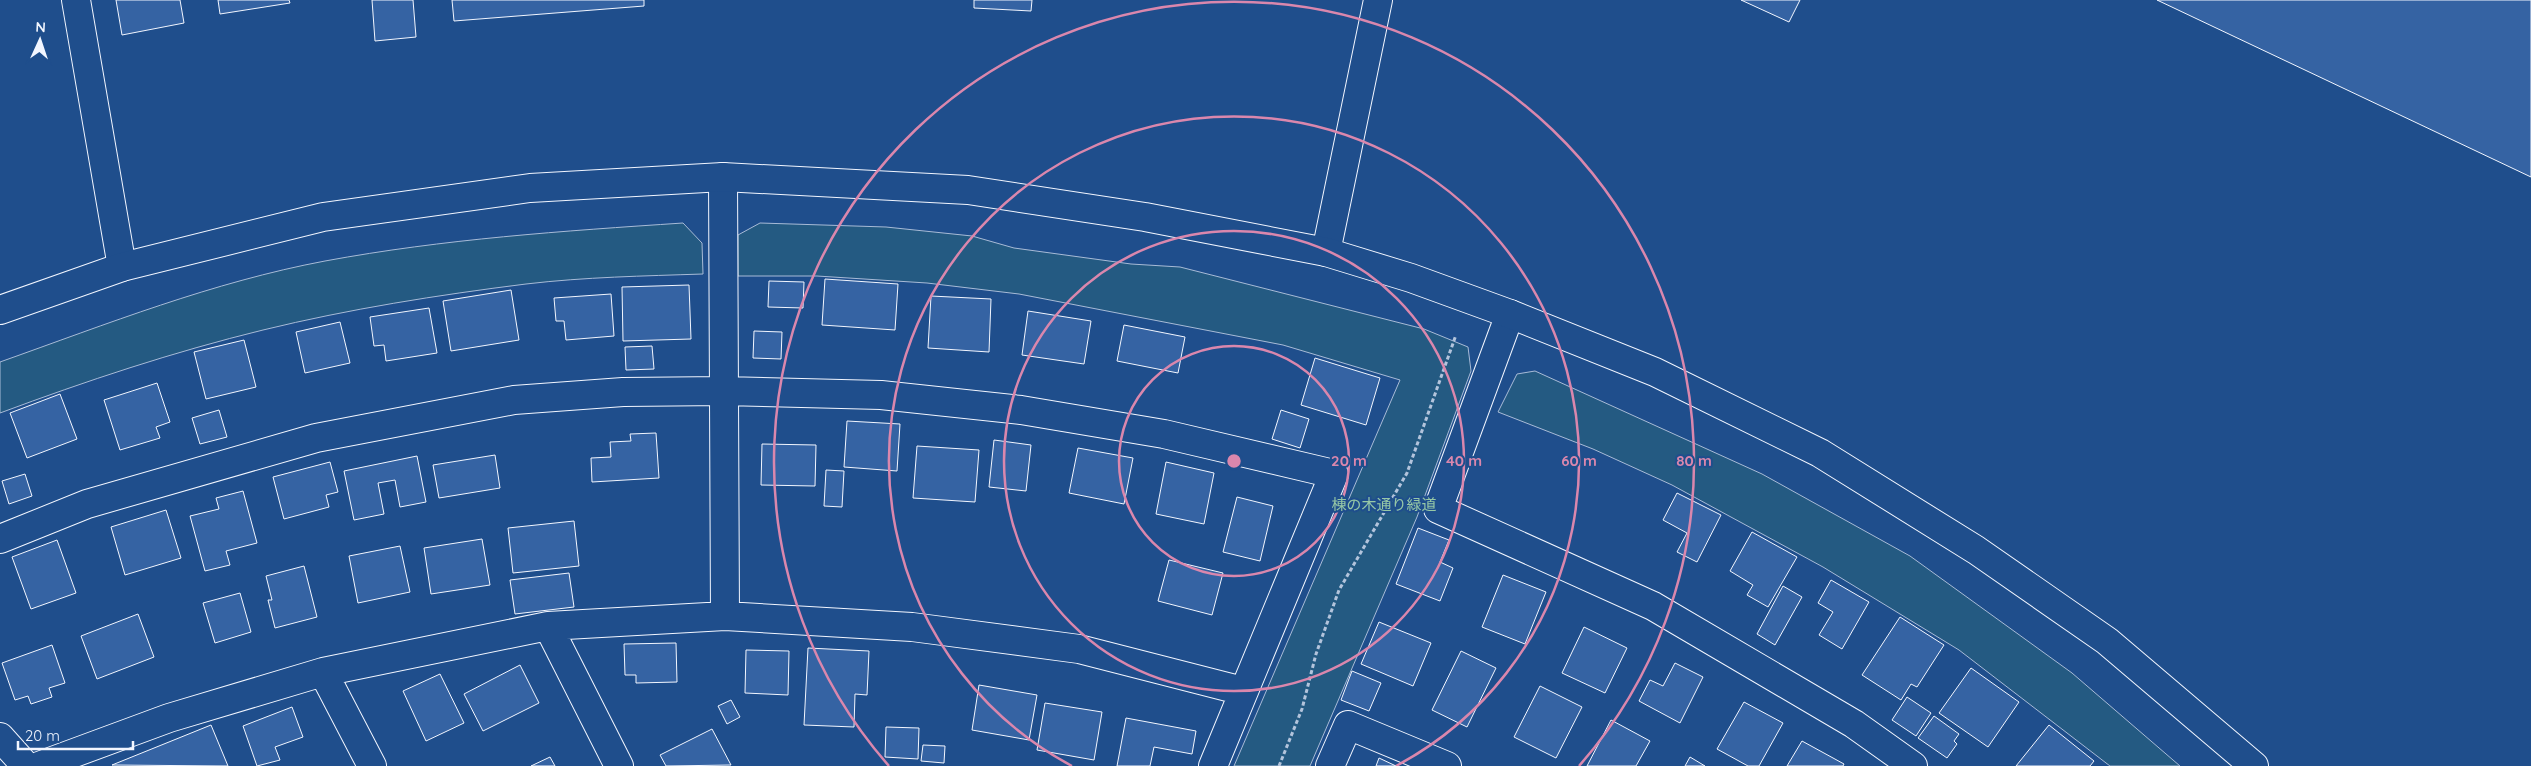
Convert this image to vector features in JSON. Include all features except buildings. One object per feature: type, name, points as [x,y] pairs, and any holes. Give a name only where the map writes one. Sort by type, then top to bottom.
[{"type":"street","points":[[76,0],[122,267]]},
{"type":"street","points":[[1326,252],[1378,0]]},
{"type":"street","points":[[723,177],[726,616]]},
{"type":"street","points":[[0,310],[122,267],[323,217],[530,188],[723,177],[968,190],[1145,217],[1326,252],[1411,278],[1510,314],[1655,372],[1820,453],[1976,550],[2107,642],[2254,766]]},
{"type":"street","points":[[1510,314],[1438,509],[1653,606],[1854,724],[1913,766]]},
{"type":"street","points":[[0,539],[87,504],[316,438],[514,400],[623,392],[723,391],[881,395],[1021,410],[1164,434],[1334,474],[1213,766]]},
{"type":"street","points":[[39,766],[169,718],[322,672],[548,626],[726,616],[912,627],[1079,649],[1243,691]]},
{"type":"street","points":[[548,626],[619,766]]},
{"type":"street","points":[[322,672],[372,766]]},
{"type":"street","points":[[1330,766],[1348,725],[1447,766]]},
{"type":"street","points":[[0,737],[26,766]]},
{"type":"path","points":[[1279,766],[1302,708],[1316,654],[1339,590],[1407,472],[1456,334]]},
{"type":"green space","points":[[683,223],[702,243],[703,274],[592,278],[526,284],[361,309],[263,330],[163,357],[97,378],[0,413],[0,362],[161,305],[242,280],[325,261],[459,241]]},
{"type":"green space","name":"棟の木通り緑道","points":[[760,223],[886,227],[972,236],[1014,248],[1131,264],[1180,267],[1424,329],[1468,347],[1471,371],[1417,517],[1310,766],[1234,766],[1400,380],[1283,345],[1019,294],[927,283],[817,276],[738,276],[738,235]]},
{"type":"green space","points":[[1535,371],[1762,474],[1910,556],[2072,673],[2180,766],[2110,766],[1959,650],[1823,567],[1672,485],[1593,449],[1498,412],[1517,374]]}]
